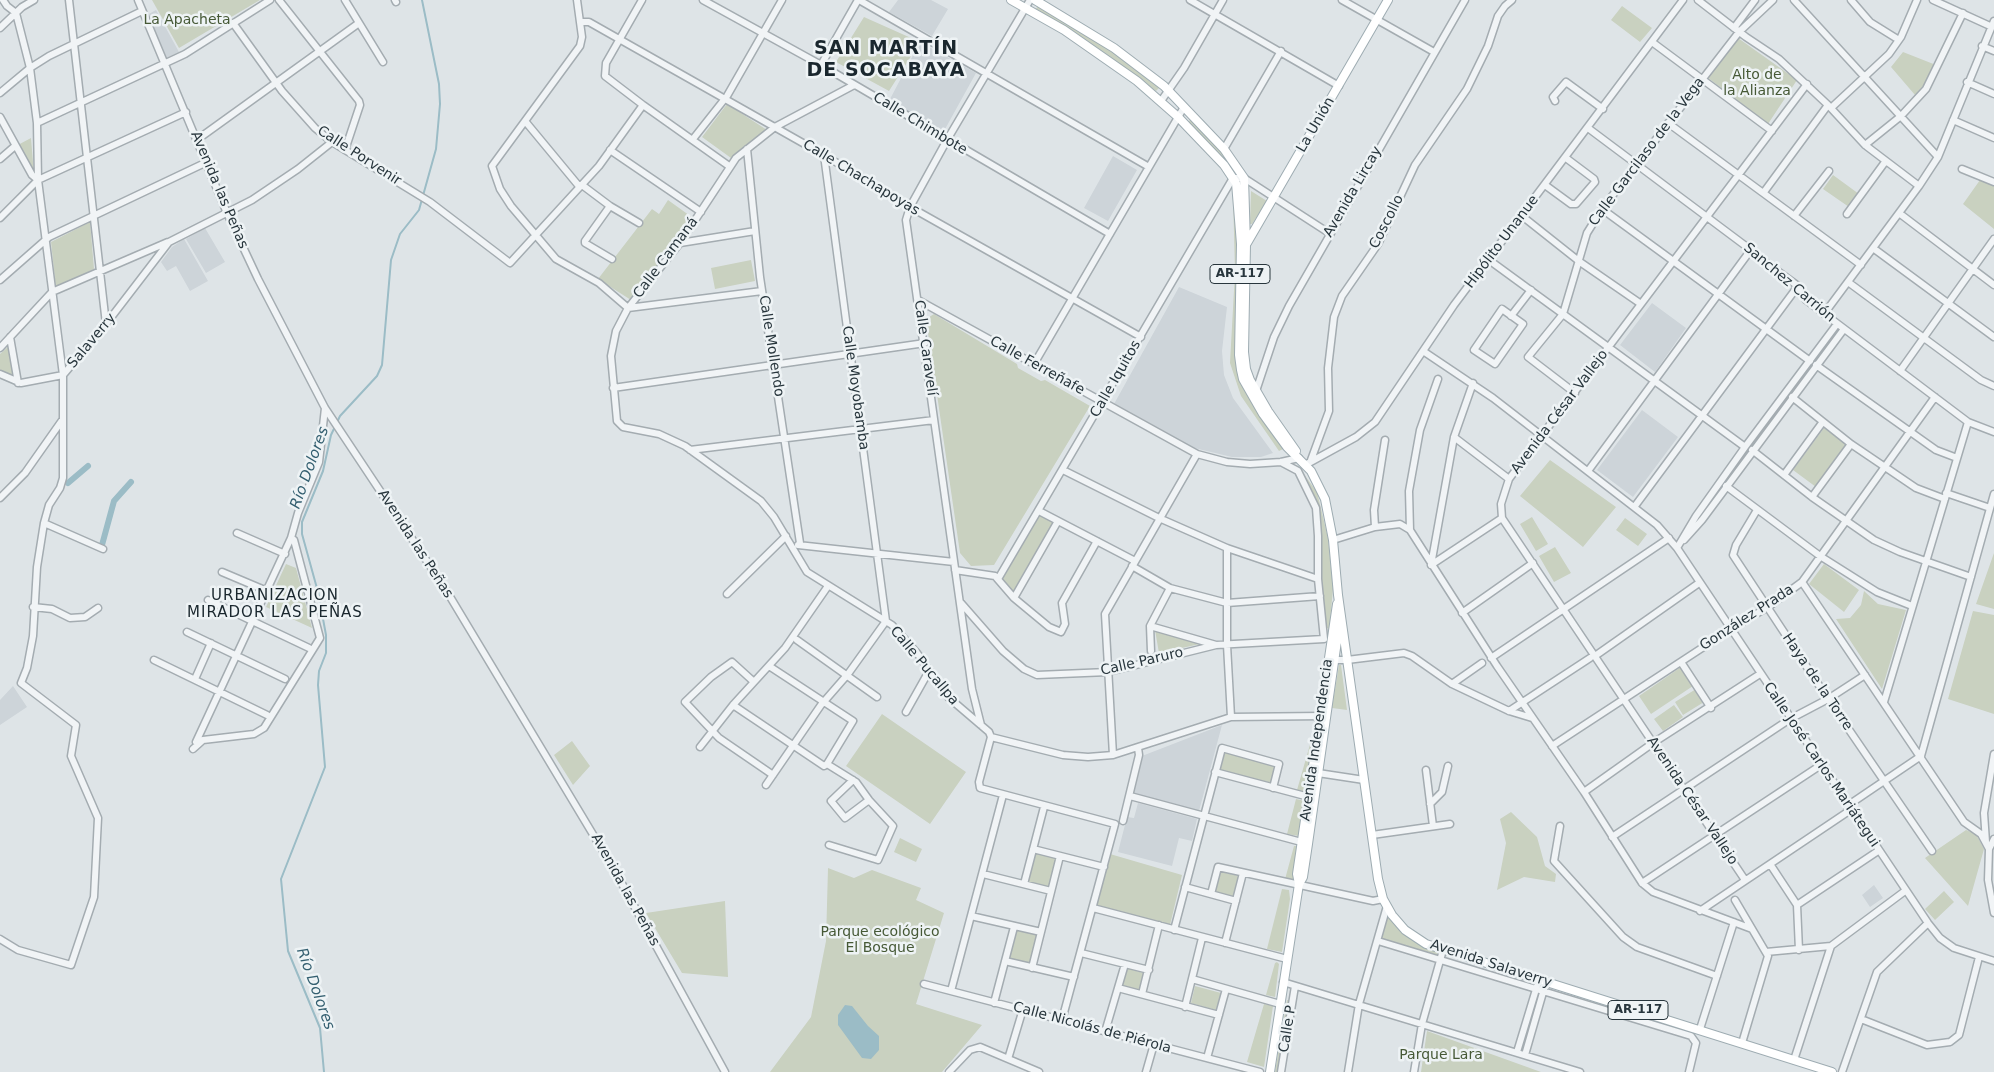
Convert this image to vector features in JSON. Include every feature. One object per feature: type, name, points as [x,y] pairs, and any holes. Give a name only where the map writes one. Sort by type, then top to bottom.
[{"type":"main road","name":"AR-117","points":[[1011,0],[1090,47],[1137,80],[1178,117],[1224,165],[1233,178],[1239,192],[1244,244],[1239,355],[1243,379],[1267,420],[1287,447],[1299,458],[1308,462],[1325,499],[1333,540],[1341,616]]},
{"type":"main road","points":[[1035,0],[1114,48],[1169,91],[1224,149],[1244,178]]},
{"type":"main road","name":"La Unión","points":[[1244,244],[1273,199],[1388,0]]},
{"type":"main road","name":"AR-117","points":[[1244,178],[1244,352],[1246,369],[1256,391],[1299,458]]},
{"type":"main road","name":"Avenida Independencia","points":[[1305,843],[1318,773],[1338,595]]},
{"type":"main road","name":"Avenida Independencia","points":[[1332,660],[1341,616]]},
{"type":"main road","name":"Avenida Salaverry","points":[[1341,616],[1372,835],[1383,898],[1398,923],[1413,936],[1443,950],[1700,1029],[1832,1072]]},
{"type":"main road","name":"Avenida Independencia","points":[[1270,1072],[1299,884],[1303,877],[1309,797],[1324,716]]},
{"type":"street","points":[[0,374],[18,383],[63,375],[38,180],[37,123],[30,68],[16,13],[6,6],[3,0]]},
{"type":"street","points":[[0,28],[27,2],[34,0]]},
{"type":"street","points":[[69,0],[76,43],[106,324]]},
{"type":"street","name":"Avenida las Peñas","points":[[138,0],[198,139],[227,213],[325,408],[446,590],[615,871],[725,1072]]},
{"type":"street","points":[[37,123],[185,54],[270,0]]},
{"type":"street","points":[[278,0],[359,101],[360,105],[345,150]]},
{"type":"street","points":[[345,0],[384,62]]},
{"type":"street","points":[[577,0],[582,37],[580,46],[494,163],[492,170],[500,189],[560,263],[598,283],[628,308],[762,291]]},
{"type":"street","points":[[642,0],[606,63],[605,76],[730,166]]},
{"type":"street","name":"Calle Chimbote","points":[[703,0],[822,65],[1110,234]]},
{"type":"street","points":[[693,139],[724,98],[728,96],[782,0]]},
{"type":"street","points":[[822,65],[858,0],[986,75],[1150,167]]},
{"type":"street","name":"Calle Caravelí","points":[[981,725],[972,689],[925,343],[906,220],[910,207],[947,140],[1030,0]]},
{"type":"street","points":[[1190,0],[1339,86]]},
{"type":"street","points":[[1161,101],[1169,91],[1223,0]]},
{"type":"street","points":[[1342,0],[1434,52]]},
{"type":"street","name":"Avenida Lircay","points":[[1256,391],[1278,329],[1329,233],[1465,0]]},
{"type":"street","name":"Coscollo","points":[[1308,462],[1329,411],[1328,368],[1334,318],[1340,301],[1378,244],[1415,165],[1467,89],[1488,46],[1498,16],[1512,0]]},
{"type":"street","name":"Hipólito Unanue","points":[[1308,462],[1356,437],[1375,422],[1423,351],[1489,260],[1603,110],[1683,0]]},
{"type":"street","points":[[1698,0],[1737,30],[1779,58],[1830,107],[1865,146],[1919,186]]},
{"type":"street","points":[[1737,30],[1755,0]]},
{"type":"street","points":[[1737,30],[1773,0]]},
{"type":"street","points":[[1794,0],[1938,157]]},
{"type":"street","points":[[1851,0],[1870,22],[1899,40]]},
{"type":"street","points":[[1764,192],[1830,107],[1866,78],[1889,54],[1899,40],[1917,0]]},
{"type":"street","points":[[1824,314],[1874,248],[1938,157],[1992,23],[1933,0]]},
{"type":"street","points":[[0,93],[30,68],[142,11]]},
{"type":"street","points":[[1865,146],[1901,116],[1926,88],[1963,13]]},
{"type":"street","name":"Calle Chachapoyas","points":[[580,22],[589,22],[824,155],[910,207],[1073,297],[1141,337]]},
{"type":"street","name":"Calle Porvenir","points":[[233,23],[275,82],[300,112],[332,142],[430,202],[510,263],[537,236]]},
{"type":"street","points":[[198,139],[359,23]]},
{"type":"street","name":"Calle Garcilaso de la Vega","points":[[1574,393],[1528,357],[1563,314],[1580,262],[1587,233],[1602,209],[1737,30]]},
{"type":"street","points":[[1652,42],[1772,131]]},
{"type":"street","points":[[1982,46],[1994,51]]},
{"type":"street","points":[[1224,149],[1281,51]]},
{"type":"street","points":[[1555,101],[1553,97],[1566,82],[1603,110]]},
{"type":"street","points":[[1967,82],[1994,94]]},
{"type":"street","name":"Calle Camaná","points":[[690,450],[659,434],[620,425],[616,418],[613,388],[612,350],[616,331],[628,308],[680,243],[730,166],[747,149],[775,127],[854,84]]},
{"type":"street","name":"Avenida César Vallejo","points":[[1745,880],[1654,743],[1593,657],[1564,609],[1502,518],[1502,498],[1509,479],[1807,84]]},
{"type":"street","points":[[537,236],[582,185],[643,105]]},
{"type":"street","points":[[1034,364],[1184,107]]},
{"type":"street","points":[[0,218],[38,180],[88,159],[186,112]]},
{"type":"street","points":[[0,117],[32,175],[38,180]]},
{"type":"street","points":[[1953,120],[1994,138]]},
{"type":"street","points":[[525,121],[578,185],[582,185],[610,206],[639,223]]},
{"type":"street","points":[[1668,122],[1861,265]]},
{"type":"street","name":"Sanchez Carrión","points":[[1588,128],[1706,218],[1748,246],[1750,251],[1798,286],[1806,300],[1837,324],[1968,422],[1994,432]]},
{"type":"street","name":"Salaverry","points":[[0,939],[18,950],[71,965],[94,897],[98,818],[71,756],[76,725],[21,684],[27,668],[33,636],[33,607],[44,524],[49,505],[60,488],[63,478],[63,375],[106,324],[169,242],[252,200],[298,169],[332,142]]},
{"type":"street","points":[[0,158],[15,146]]},
{"type":"street","name":"Calle Mollendo","points":[[747,149],[762,291],[800,544]]},
{"type":"street","points":[[610,150],[701,212]]},
{"type":"street","name":"Calle Moyobamba","points":[[824,155],[886,621]]},
{"type":"street","points":[[1546,185],[1571,204],[1576,204],[1595,182],[1594,179],[1566,158]]},
{"type":"street","points":[[0,280],[46,240],[94,215],[207,162]]},
{"type":"street","points":[[1847,214],[1885,162]]},
{"type":"street","points":[[1962,169],[1994,182]]},
{"type":"street","points":[[1794,216],[1829,171]]},
{"type":"street","points":[[1233,178],[1244,178],[1273,199],[1329,233]]},
{"type":"street","name":"Calle Iquitos","points":[[998,579],[1233,178]]},
{"type":"street","points":[[610,206],[586,238],[585,243],[612,259]]},
{"type":"street","points":[[1602,209],[1810,361]]},
{"type":"street","points":[[1899,213],[1994,285]]},
{"type":"street","points":[[1522,216],[1580,262],[1641,304]]},
{"type":"street","points":[[680,243],[755,231]]},
{"type":"street","points":[[1900,371],[1994,239]]},
{"type":"street","points":[[0,348],[52,292],[169,242]]},
{"type":"street","points":[[1874,248],[1994,336]]},
{"type":"street","points":[[1588,471],[1750,251]]},
{"type":"street","points":[[1489,260],[1745,447]]},
{"type":"street","points":[[1848,282],[1981,380],[1994,386]]},
{"type":"street","points":[[1635,506],[1798,286]]},
{"type":"street","points":[[1511,316],[1531,290]]},
{"type":"street","name":"Calle Ferreñafe","points":[[918,300],[1197,454],[1239,464],[1281,462],[1299,458]]},
{"type":"street","points":[[1502,310],[1511,316],[1523,324],[1495,364],[1474,350],[1502,310]]},
{"type":"street","points":[[1677,548],[1696,516],[1745,447],[1837,324]]},
{"type":"street","points":[[1683,540],[1690,535],[1844,329]]},
{"type":"street","points":[[10,337],[18,383]]},
{"type":"street","points":[[613,388],[925,343]]},
{"type":"street","name":"Calle José Carlos Mariátegui","points":[[1423,351],[1473,383],[1542,435],[1635,506],[1670,538],[1905,892],[1928,923],[1940,938],[1954,948],[1994,961]]},
{"type":"street","points":[[1816,365],[1936,450],[1957,458]]},
{"type":"street","points":[[1410,530],[1409,491],[1418,438],[1426,409],[1438,379]]},
{"type":"street","points":[[1431,565],[1454,437],[1473,383]]},
{"type":"street","points":[[1792,397],[1822,423],[1916,488],[1990,508]]},
{"type":"street","name":"González Prada","points":[[1552,746],[1730,629],[1768,607],[1802,582],[1935,397]]},
{"type":"street","points":[[196,742],[285,554],[298,513],[319,462],[325,408]]},
{"type":"street","points":[[0,498],[25,473],[63,419]]},
{"type":"street","points":[[690,450],[934,420]]},
{"type":"street","points":[[1884,702],[1968,422]]},
{"type":"street","points":[[1784,475],[1822,423]]},
{"type":"street","points":[[1454,437],[1509,479]]},
{"type":"street","points":[[1375,527],[1374,510],[1385,440]]},
{"type":"street","points":[[1812,497],[1851,444]]},
{"type":"street","name":"Calle Pucallpa","points":[[690,450],[761,501],[786,536],[807,572],[886,621],[908,641],[948,697],[992,736]]},
{"type":"street","points":[[1752,450],[1812,497],[1874,540],[1926,562],[1971,577]]},
{"type":"street","points":[[1113,755],[1105,614],[1197,454]]},
{"type":"street","points":[[1039,511],[1097,541],[1134,563],[1170,588],[1227,603],[1320,596],[1316,508],[1298,471],[1281,462]]},
{"type":"street","points":[[1062,470],[1159,518],[1227,548],[1318,579]]},
{"type":"street","points":[[1726,486],[1820,556],[1877,592],[1912,606]]},
{"type":"street","points":[[1700,911],[1846,813],[1853,802],[1921,756],[1994,494]]},
{"type":"street","name":"Haya de la Torre","points":[[1758,510],[1732,551],[1733,556],[1932,851]]},
{"type":"street","points":[[1431,565],[1502,518]]},
{"type":"street","points":[[1014,598],[1058,521]]},
{"type":"street","points":[[44,524],[102,549]]},
{"type":"street","points":[[1333,540],[1375,527],[1400,524],[1410,530],[1462,614],[1584,792],[1642,883],[1653,892],[1752,929]]},
{"type":"street","points":[[237,533],[285,554]]},
{"type":"street","points":[[727,594],[786,536]]},
{"type":"street","points":[[193,749],[204,740],[254,734],[264,728],[320,638],[294,540],[291,538]]},
{"type":"street","points":[[1491,658],[1670,538]]},
{"type":"street","points":[[955,570],[995,576],[1014,598],[1049,627],[1061,632],[1065,624],[1062,603],[1097,541]]},
{"type":"street","points":[[793,548],[800,544],[954,562]]},
{"type":"street","points":[[1227,548],[1227,645],[1231,717]]},
{"type":"street","points":[[1462,614],[1533,563]]},
{"type":"street","points":[[222,572],[267,592]]},
{"type":"street","points":[[1802,582],[1964,822],[1981,834],[1988,846]]},
{"type":"street","points":[[1509,711],[1593,657],[1699,583]]},
{"type":"street","points":[[700,747],[733,705],[769,666],[828,586]]},
{"type":"street","points":[[1151,652],[1150,626],[1170,588]]},
{"type":"street","name":"Calle Paruro","points":[[960,602],[1003,651],[1024,668],[1037,675],[1108,672],[1216,645],[1324,639],[1320,596]]},
{"type":"street","points":[[208,600],[309,648]]},
{"type":"street","points":[[33,607],[52,609],[70,618],[85,617],[98,608]]},
{"type":"street","points":[[766,785],[824,702],[886,621]]},
{"type":"street","points":[[1150,626],[1216,645]]},
{"type":"street","points":[[187,632],[285,679]]},
{"type":"street","points":[[797,640],[877,697]]},
{"type":"street","points":[[195,679],[211,643]]},
{"type":"street","points":[[1332,660],[1404,653],[1412,656],[1452,684],[1509,711],[1532,718]]},
{"type":"street","points":[[154,660],[267,715]]},
{"type":"street","points":[[754,682],[732,662],[711,677],[685,702],[712,731],[773,775]]},
{"type":"street","points":[[1681,662],[1710,708]]},
{"type":"street","points":[[1452,684],[1482,663]]},
{"type":"street","points":[[769,666],[853,722],[828,764]]},
{"type":"street","points":[[906,712],[929,671]]},
{"type":"street","points":[[1584,792],[1654,743],[1760,674]]},
{"type":"street","points":[[1612,837],[1790,719],[1828,699],[1865,675]]},
{"type":"street","points":[[733,705],[824,766],[828,764],[853,780],[893,826],[878,860],[829,845]]},
{"type":"street","points":[[1062,1020],[1115,824],[1044,807],[980,788],[979,782],[992,736],[1063,755],[1088,757],[1113,755],[1210,722],[1231,717],[1324,716]]},
{"type":"street","points":[[1123,821],[1139,755],[1138,748]]},
{"type":"street","points":[[1174,930],[1222,748],[1279,764],[1273,788]]},
{"type":"street","points":[[1994,754],[1984,813],[1988,846],[1988,880],[1994,913]]},
{"type":"street","points":[[1642,883],[1821,765]]},
{"type":"street","points":[[1430,804],[1442,792],[1448,766]]},
{"type":"street","points":[[1426,770],[1433,826]]},
{"type":"street","points":[[1215,772],[1309,797]]},
{"type":"street","points":[[1318,773],[1364,780]]},
{"type":"street","points":[[853,780],[831,801],[846,818],[869,800]]},
{"type":"street","points":[[951,991],[1003,795]]},
{"type":"street","points":[[1130,796],[1305,843]]},
{"type":"street","points":[[1024,884],[1044,807]]},
{"type":"street","points":[[1372,835],[1450,824]]},
{"type":"street","points":[[1560,826],[1554,862],[1624,937],[1637,947],[1717,976]]},
{"type":"street","points":[[1988,846],[1994,839]]},
{"type":"street","points":[[1033,849],[1104,867]]},
{"type":"street","points":[[1797,905],[1878,850]]},
{"type":"street","points":[[1032,968],[1060,856]]},
{"type":"street","points":[[1770,864],[1797,905],[1800,950]]},
{"type":"street","points":[[1211,894],[1218,868],[1372,901],[1383,898]]},
{"type":"street","points":[[1225,943],[1243,873]]},
{"type":"street","points":[[983,874],[1051,891]]},
{"type":"street","points":[[1185,887],[1236,901]]},
{"type":"street","points":[[1766,952],[1831,946],[1905,892]]},
{"type":"street","points":[[1734,900],[1768,956],[1742,1043]]},
{"type":"street","points":[[1348,1072],[1359,1004],[1387,906]]},
{"type":"street","points":[[1092,908],[1287,959]]},
{"type":"street","points":[[972,916],[1041,932]]},
{"type":"street","points":[[1700,1029],[1734,922]]},
{"type":"street","points":[[1842,1072],[1877,972],[1928,923]]},
{"type":"street","points":[[1142,994],[1159,925]]},
{"type":"street","points":[[994,1003],[1014,927]]},
{"type":"street","points":[[1184,1007],[1202,938]]},
{"type":"street","points":[[1378,941],[1694,1039],[1696,1043],[1690,1071]]},
{"type":"street","points":[[1794,1060],[1831,946]]},
{"type":"street","points":[[1414,1072],[1422,1024],[1443,950]]},
{"type":"street","points":[[1080,953],[1149,970]]},
{"type":"street","points":[[1861,1019],[1927,1045],[1950,1042],[1959,1035],[1979,957]]},
{"type":"street","points":[[1005,961],[1074,977]]},
{"type":"street","points":[[1105,1032],[1125,964]]},
{"type":"street","points":[[1192,979],[1280,1004]]},
{"type":"street","points":[[1517,1052],[1536,989],[1543,981]]},
{"type":"street","points":[[1525,1054],[1544,991],[1543,981]]},
{"type":"street","points":[[1283,982],[1525,1054],[1564,1070],[1580,1072]]},
{"type":"street","name":"Calle Nicolás de Piérola","points":[[924,984],[1260,1072]]},
{"type":"street","name":"Calle P","points":[[1281,1072],[1295,986]]},
{"type":"street","points":[[1118,988],[1219,1015]]},
{"type":"street","points":[[1207,1058],[1226,989]]},
{"type":"street","points":[[1008,1059],[1022,1010]]},
{"type":"street","points":[[1146,1072],[1154,1044]]},
{"type":"street","points":[[949,1072],[975,1048],[980,1047],[1039,1072]]},
{"type":"street","points":[[1016,1072],[1022,1065]]},
{"type":"shaded area","points":[[898,0],[931,0],[948,9],[932,36],[889,12]]},
{"type":"shaded area","points":[[156,10],[179,52],[166,58],[147,15]]},
{"type":"shaded area","points":[[920,42],[976,73],[944,131],[889,101]]},
{"type":"shaded area","points":[[1113,156],[1137,170],[1108,221],[1084,208]]},
{"type":"shaded area","points":[[205,228],[225,262],[206,273],[186,239]]},
{"type":"shaded area","points":[[184,239],[208,281],[190,291],[176,266],[167,271],[161,262],[172,247]]},
{"type":"shaded area","points":[[1179,287],[1227,307],[1222,351],[1224,375],[1233,398],[1273,453],[1261,457],[1232,457],[1186,446],[1114,404]]},
{"type":"shaded area","points":[[1652,303],[1686,328],[1655,372],[1620,345]]},
{"type":"shaded area","points":[[1642,410],[1678,437],[1633,497],[1597,470]]},
{"type":"shaded area","points":[[13,686],[27,707],[0,725],[0,700]]},
{"type":"shaded area","points":[[1222,725],[1199,811],[1132,795],[1142,756]]},
{"type":"shaded area","points":[[1138,803],[1197,819],[1192,841],[1179,838],[1172,866],[1118,852],[1127,817],[1134,818]]},
{"type":"shaded area","points":[[1874,885],[1883,898],[1870,907],[1862,895]]},
{"type":"green space","name":"La Apacheta","points":[[152,0],[260,0],[179,48]]},
{"type":"green space","points":[[1038,6],[1106,46],[1160,87],[1156,91],[1092,45],[1035,10]]},
{"type":"green space","points":[[1622,6],[1652,28],[1640,42],[1611,20]]},
{"type":"green space","points":[[864,17],[920,42],[889,91],[836,62]]},
{"type":"green space","name":"Alto de la Alianza","points":[[1738,38],[1797,80],[1768,124],[1707,77]]},
{"type":"green space","points":[[1903,52],[1936,65],[1928,80],[1915,95],[1891,67]]},
{"type":"green space","points":[[727,104],[767,130],[731,158],[702,137]]},
{"type":"green space","points":[[1191,119],[1232,163],[1228,166],[1188,122]]},
{"type":"green space","points":[[31,138],[34,174],[14,147]]},
{"type":"green space","points":[[1833,175],[1859,194],[1849,207],[1823,189]]},
{"type":"green space","points":[[1980,180],[1994,186],[1994,229],[1963,204]]},
{"type":"green space","points":[[1251,191],[1267,201],[1252,224],[1250,224]]},
{"type":"green space","points":[[1233,195],[1236,195],[1240,380],[1283,449],[1279,451],[1241,396],[1230,363],[1235,272]]},
{"type":"green space","points":[[668,200],[693,218],[631,300],[598,279],[652,209],[659,214]]},
{"type":"green space","points":[[90,222],[94,269],[56,289],[51,242]]},
{"type":"green space","points":[[751,260],[755,281],[715,289],[711,268]]},
{"type":"green space","points":[[934,314],[1017,364],[1018,368],[1041,381],[1045,380],[1090,406],[994,565],[971,566],[960,553],[926,319]]},
{"type":"green space","points":[[9,346],[15,380],[0,371],[0,354]]},
{"type":"green space","points":[[1824,428],[1847,445],[1816,487],[1793,470]]},
{"type":"green space","points":[[1550,460],[1616,507],[1583,547],[1520,496]]},
{"type":"green space","points":[[1297,465],[1317,492],[1328,538],[1333,589],[1329,632],[1328,628],[1324,628],[1319,578],[1318,523],[1304,478]]},
{"type":"green space","points":[[1040,514],[1053,523],[1014,595],[1002,581],[1002,576]]},
{"type":"green space","points":[[1532,517],[1548,544],[1536,551],[1520,524]]},
{"type":"green space","points":[[1625,518],[1647,534],[1638,546],[1616,530]]},
{"type":"green space","points":[[1555,547],[1571,573],[1554,582],[1539,556]]},
{"type":"green space","points":[[1994,553],[1994,609],[1976,604]]},
{"type":"green space","points":[[286,564],[296,568],[312,628],[266,607]]},
{"type":"green space","points":[[1824,564],[1859,590],[1844,612],[1809,584]]},
{"type":"green space","points":[[1864,591],[1878,604],[1906,610],[1882,689],[1836,619],[1850,618],[1861,605]]},
{"type":"green space","points":[[1973,611],[1994,615],[1994,714],[1948,699]]},
{"type":"green space","points":[[1155,630],[1200,644],[1159,653]]},
{"type":"green space","points":[[1339,665],[1341,665],[1347,710],[1332,708]]},
{"type":"green space","points":[[1681,667],[1693,686],[1651,714],[1639,696]]},
{"type":"green space","points":[[1696,689],[1704,702],[1683,715],[1675,702]]},
{"type":"green space","points":[[1674,705],[1683,717],[1663,731],[1654,719]]},
{"type":"green space","points":[[882,714],[966,772],[930,824],[846,766]]},
{"type":"green space","points":[[1315,727],[1306,792],[1297,790]]},
{"type":"green space","points":[[572,741],[590,766],[573,785],[554,755]]},
{"type":"green space","points":[[1225,751],[1277,766],[1272,783],[1219,770]]},
{"type":"green space","points":[[1296,799],[1305,801],[1299,836],[1287,834]]},
{"type":"green space","points":[[1511,812],[1537,837],[1545,866],[1556,874],[1555,882],[1524,877],[1497,890],[1506,843],[1500,819]]},
{"type":"green space","points":[[1966,830],[1976,834],[1984,849],[1968,906],[1925,858]]},
{"type":"green space","points":[[900,838],[922,849],[916,862],[894,852]]},
{"type":"green space","points":[[1294,846],[1299,846],[1292,885],[1284,883]]},
{"type":"green space","points":[[1039,852],[1056,856],[1058,859],[1051,887],[1030,883],[1028,879],[1035,853]]},
{"type":"green space","points":[[1110,854],[1182,875],[1170,925],[1097,905]]},
{"type":"green space","name":"Parque ecológico El Bosque","points":[[828,868],[854,878],[872,870],[921,888],[916,900],[944,913],[916,1004],[982,1025],[942,1072],[770,1072],[811,1017],[826,941]]},
{"type":"green space","points":[[1221,872],[1239,876],[1234,898],[1215,893]]},
{"type":"green space","points":[[1282,889],[1289,890],[1290,899],[1282,952],[1267,949]]},
{"type":"green space","points":[[1944,891],[1954,902],[1935,920],[1925,909]]},
{"type":"green space","points":[[725,901],[728,977],[682,973],[646,913]]},
{"type":"green space","points":[[1387,914],[1407,936],[1428,949],[1438,951],[1437,955],[1381,939]]},
{"type":"green space","points":[[1016,928],[1037,934],[1030,965],[1008,959]]},
{"type":"green space","points":[[1275,963],[1279,964],[1275,997],[1266,995]]},
{"type":"green space","points":[[1126,968],[1143,973],[1139,990],[1121,985]]},
{"type":"green space","points":[[1195,986],[1221,993],[1216,1010],[1191,1003]]},
{"type":"green space","points":[[1287,1000],[1289,1000],[1278,1072],[1275,1072]]},
{"type":"green space","points":[[1264,1004],[1273,1006],[1264,1067],[1247,1062]]},
{"type":"green space","name":"Parque Lara","points":[[1427,1031],[1541,1072],[1421,1072]]},
{"type":"water","points":[[845,1005],[852,1006],[879,1036],[879,1050],[871,1059],[862,1058],[838,1025],[838,1015]]},
{"type":"waterway","name":"Río Dolores","points":[[324,1072],[320,1028],[288,951],[281,879],[325,767],[318,685],[319,671],[326,653],[326,635],[318,592],[302,534],[302,522],[323,471],[331,435],[340,416],[377,376],[382,365],[391,260],[400,234],[419,210],[436,149],[440,104],[439,84],[422,0]]},
{"type":"waterway","points":[[68,483],[88,466]]},
{"type":"waterway","points":[[102,545],[114,501],[131,482]]},
{"type":"district","name":"SAN MARTÍN DE SOCABAYA","points":[[886,60]]},
{"type":"district","name":"URBANIZACION MIRADOR LAS PEÑAS","points":[[275,604]]}]
